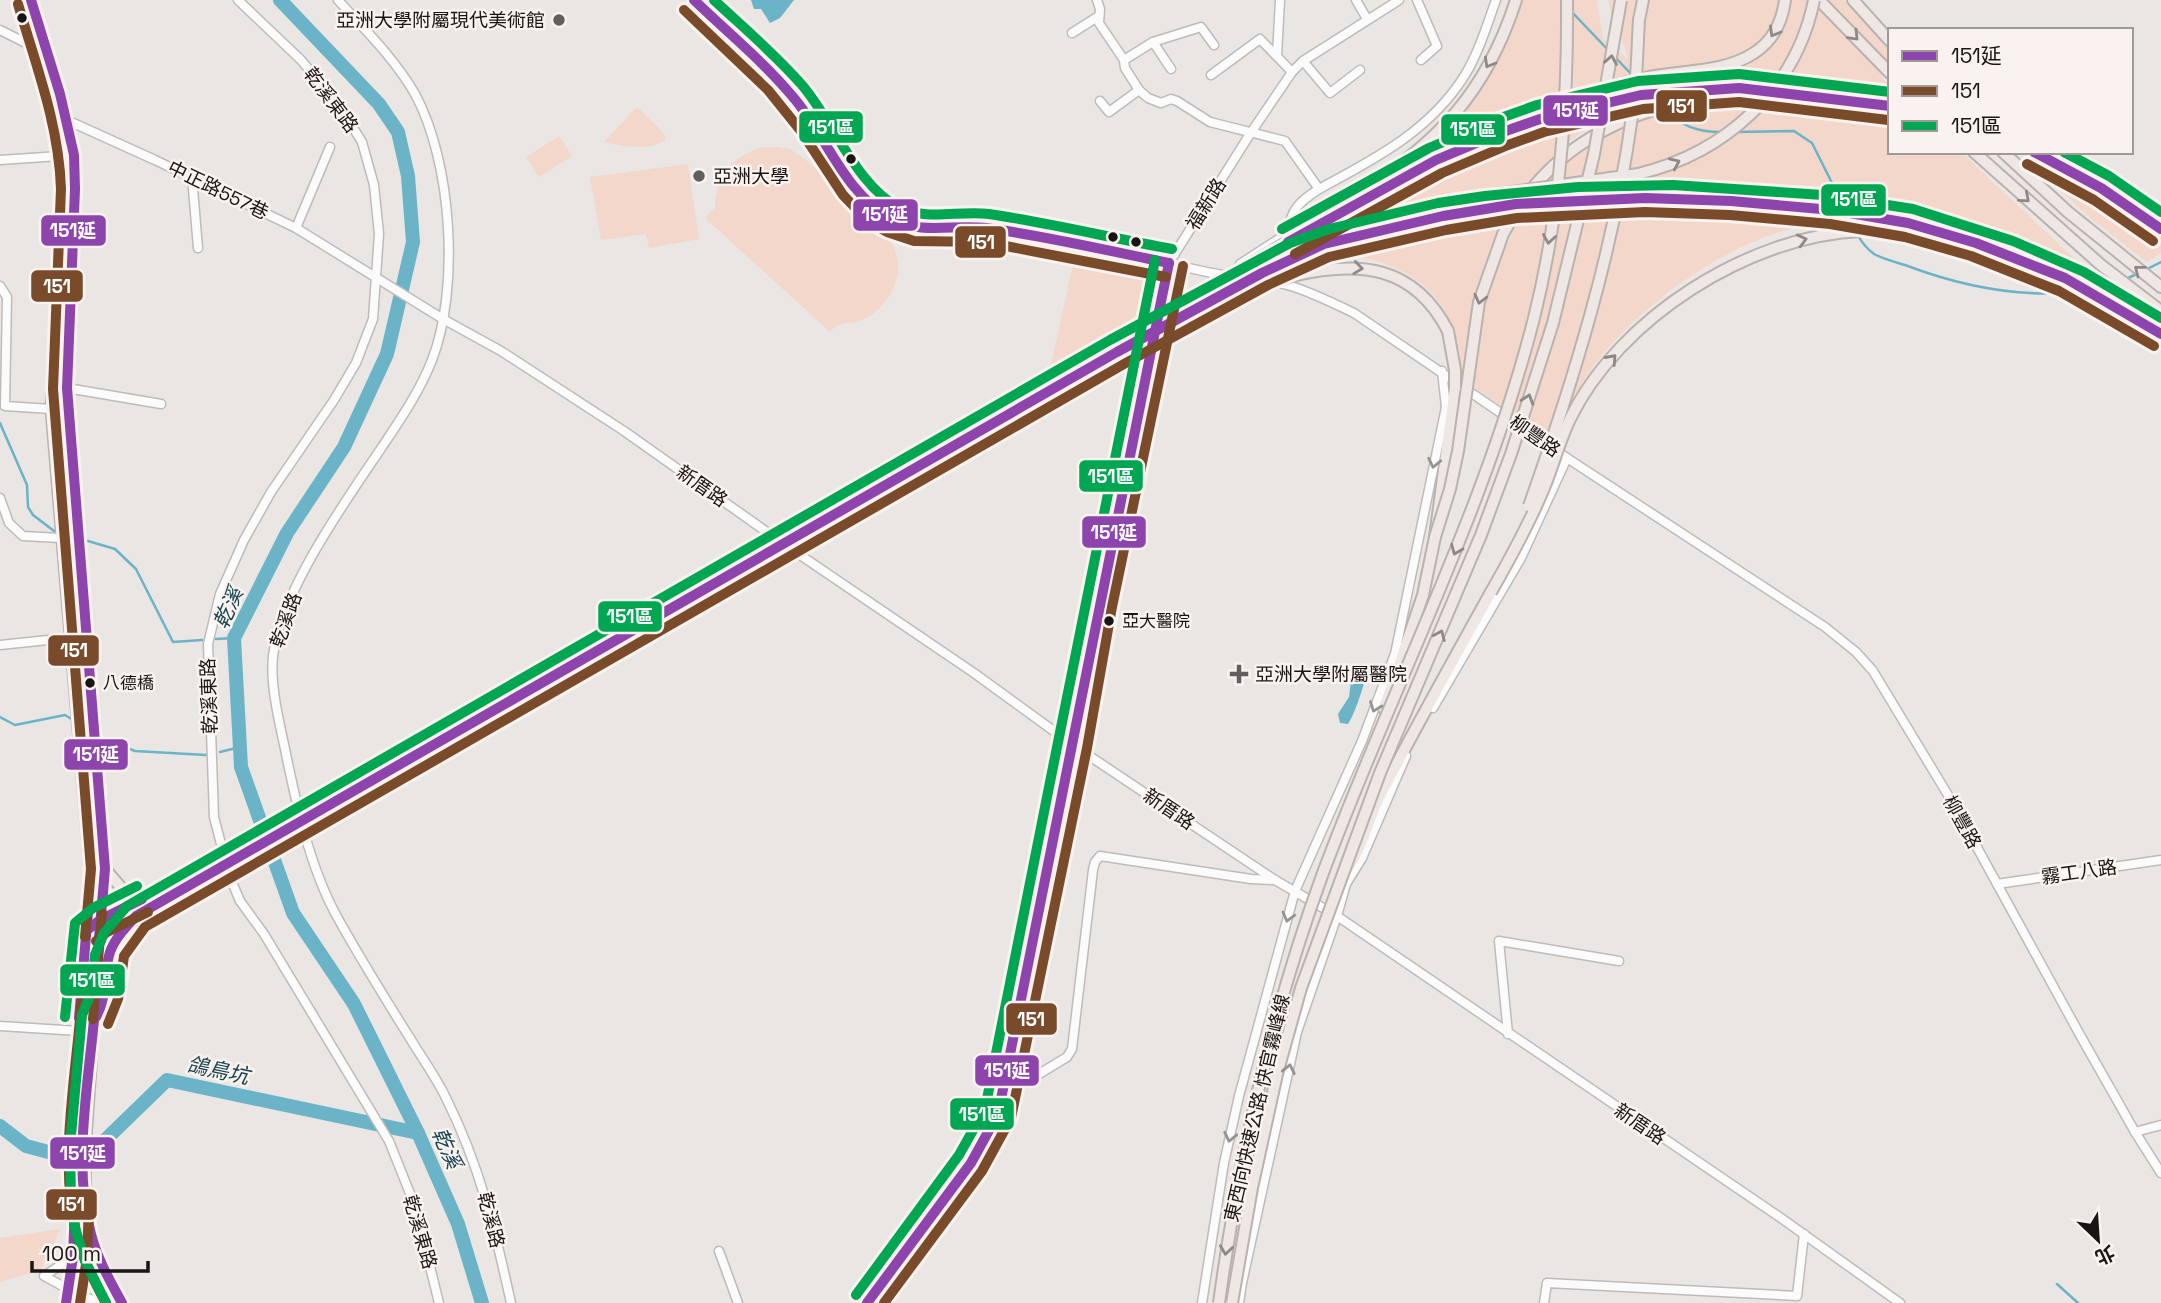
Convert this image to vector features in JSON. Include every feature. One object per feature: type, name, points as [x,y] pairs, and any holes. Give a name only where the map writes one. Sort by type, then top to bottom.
[{"type":"highway","points":[[1313,227],[1399,168],[1430,142],[1457,112],[1498,47],[1516,0]]},
{"type":"highway","points":[[1322,876],[1482,486],[1534,318],[1554,209],[1563,131],[1567,75],[1567,0]]},
{"type":"highway","points":[[1339,880],[1380,773],[1469,567],[1511,454],[1553,323],[1594,154],[1621,0]]},
{"type":"highway","points":[[1491,592],[1524,518],[1574,376],[1615,219],[1633,113],[1639,20],[1643,0]]},
{"type":"highway","points":[[87,930],[100,920],[321,802],[793,531],[1313,227],[1476,136],[1513,119],[1595,91],[1637,80],[1725,65],[1751,55],[1768,43],[1779,26],[1785,0]]},
{"type":"highway","points":[[87,930],[99,934],[218,871],[1117,352],[1262,273],[1378,220],[1434,203],[1638,174],[1661,169],[1697,153],[1727,136],[1774,88],[1801,43],[1817,0],[1888,71]]},
{"type":"highway","points":[[1853,0],[1888,39]]},
{"type":"highway","points":[[1436,160],[1539,119],[1651,94],[1739,88],[1888,106]]},
{"type":"highway","points":[[1435,537],[1458,451],[1479,302],[1503,234],[1525,197],[1569,154],[1608,127],[1663,107],[1727,94],[1788,93]]},
{"type":"highway","points":[[1976,154],[2101,265],[2157,309]]},
{"type":"highway","points":[[2005,154],[2068,212],[2161,287]]},
{"type":"highway","points":[[2038,154],[2101,188],[2161,229]]},
{"type":"highway","points":[[1324,244],[1443,216],[1516,204],[1645,198],[1731,201],[1832,210],[1908,223],[1976,243],[2065,278],[2161,334]]},
{"type":"highway","points":[[1339,880],[1353,862],[1378,800],[1514,552],[1545,486],[1570,419],[1604,368],[1633,336],[1679,297],[1720,271],[1779,247],[1819,236],[1881,231],[1976,243]]},
{"type":"highway","points":[[1117,352],[1135,349],[1269,284],[1305,273],[1341,267],[1393,277],[1408,284],[1432,304],[1448,331],[1455,370],[1453,410],[1435,537],[1423,595],[1375,736],[1342,816],[1322,876]]},
{"type":"highway","points":[[105,869],[124,891],[132,895],[149,896]]},
{"type":"highway","name":"東西向快速公路 快官霧峰線","points":[[1219,1303],[1236,1188],[1262,1070],[1322,876]]},
{"type":"highway","name":"東西向快速公路 快官霧峰線","points":[[1233,1303],[1252,1188],[1277,1074],[1301,988],[1339,880]]},
{"type":"highway","points":[[96,1017],[103,1003],[111,949],[135,916]]},
{"type":"main road","points":[[18,0],[61,156],[62,188],[51,409],[60,538],[81,748],[90,884],[78,1031],[75,1140],[89,1227],[105,1270],[122,1303]]},
{"type":"main road","points":[[32,0],[74,155],[67,388],[105,869],[86,1138],[79,1163],[74,1227],[106,1303]]},
{"type":"main road","points":[[53,434],[70,431]]},
{"type":"street","name":"乾溪東路","points":[[238,0],[301,60],[342,110],[362,142],[374,185],[379,234],[379,279],[373,319],[356,363],[271,492],[244,540],[220,594],[208,644],[214,817],[229,875],[240,901],[264,934],[388,1141],[415,1206],[439,1303]]},
{"type":"street","name":"乾溪路","points":[[338,0],[387,54],[414,93],[430,127],[442,170],[447,213],[447,271],[432,359],[414,396],[340,508],[304,572],[282,620],[273,658],[276,708],[315,864],[334,911],[444,1094],[463,1134],[481,1179],[511,1303]]},
{"type":"street","name":"柳豐路","points":[[694,0],[787,90],[803,109],[854,185],[878,210],[892,220],[917,228],[966,225],[987,228],[1223,275],[1289,285],[1323,298],[1354,313],[1567,458],[1825,627],[1856,652],[1873,671],[1951,800],[2135,1132],[2161,1173]]},
{"type":"street","points":[[1097,0],[1100,9],[1099,23],[1124,60],[1125,68],[1139,90],[1148,98],[1161,103],[1171,99],[1210,122],[1285,141],[1319,189]]},
{"type":"street","points":[[1277,55],[1280,0]]},
{"type":"street","points":[[1356,0],[1367,19]]},
{"type":"street","name":"福新路","points":[[867,1303],[985,1142],[998,1114],[1169,263],[1292,72],[1304,61],[1399,0]]},
{"type":"street","points":[[1417,0],[1437,46],[1421,60]]},
{"type":"street","points":[[1223,275],[1288,233],[1289,217],[1300,201],[1387,152],[1437,113],[1465,75],[1480,45],[1496,0]]},
{"type":"street","points":[[1072,33],[1099,16]]},
{"type":"street","points":[[1124,60],[1153,42],[1201,27],[1214,45]]},
{"type":"street","points":[[0,30],[32,46]]},
{"type":"street","points":[[1211,75],[1260,39],[1292,72]]},
{"type":"street","points":[[1153,42],[1171,69]]},
{"type":"street","points":[[1304,61],[1330,93],[1360,70]]},
{"type":"street","points":[[1100,101],[1109,112],[1139,90]]},
{"type":"street","name":"中正路557巷","points":[[49,112],[296,228],[379,279]]},
{"type":"street","points":[[296,228],[330,146]]},
{"type":"street","points":[[0,160],[74,155]]},
{"type":"street","points":[[192,177],[198,248]]},
{"type":"street","name":"新厝路","points":[[379,279],[501,351],[624,431],[780,542],[974,673],[1073,745],[1275,880],[1337,916],[1804,1234],[1900,1303]]},
{"type":"street","points":[[0,286],[8,298],[5,406],[51,409]]},
{"type":"street","points":[[1202,1303],[1224,1163],[1239,1096],[1294,891],[1362,741],[1395,654],[1446,407],[1442,372]]},
{"type":"street","points":[[67,388],[161,404]]},
{"type":"street","points":[[1240,1303],[1244,1269],[1297,1032],[1346,884],[1362,858],[1412,744],[1521,558],[1567,458]]},
{"type":"street","points":[[0,498],[9,523],[23,536],[60,538]]},
{"type":"street","points":[[0,645],[86,636]]},
{"type":"street","points":[[1007,1076],[1034,1077],[1067,1057],[1072,1049],[1093,870],[1100,856],[1251,879],[1275,880]]},
{"type":"street","name":"霧工八路","points":[[1997,884],[2161,860]]},
{"type":"street","points":[[1508,1034],[1499,941],[1619,961]]},
{"type":"street","points":[[0,1026],[95,1032]]},
{"type":"street","points":[[2135,1132],[2161,1125]]},
{"type":"street","points":[[67,1297],[74,1227],[89,1227]]},
{"type":"street","points":[[1544,1303],[1547,1283],[1797,1296],[1804,1234]]},
{"type":"street","points":[[719,1251],[738,1303]]},
{"type":"street","points":[[73,1257],[44,1276],[67,1297],[106,1303]]},
{"type":"shaded area","points":[[1521,0],[1597,0],[1603,39],[1628,59],[1609,0],[1844,0],[1888,50],[1888,70],[1881,77],[1888,83],[1888,98],[1852,89],[1752,81],[1664,86],[1557,109],[1627,88],[1700,74],[1699,64],[1591,85],[1545,100],[1502,118],[1400,173],[1447,129],[1494,65],[1506,43]]},
{"type":"shaded area","points":[[1775,98],[1841,106],[1888,117],[1888,154],[1963,154],[2080,264],[2070,273],[1999,242],[1935,223],[1828,201],[1837,224],[1794,228],[1734,251],[1671,290],[1642,314],[1616,339],[1595,365],[1575,397],[1556,445],[1459,379],[1456,344],[1445,311],[1420,282],[1403,272],[1365,258],[1345,256],[1307,260],[1268,278],[1237,269],[1291,235],[1298,244],[1380,197],[1520,134],[1593,111],[1626,107],[1577,136],[1558,151],[1534,177],[1512,209],[1488,254],[1500,259],[1521,218],[1540,190],[1577,153],[1635,121],[1676,107],[1715,100]]},
{"type":"shaded area","points":[[637,107],[663,132],[666,139],[645,147],[604,142]]},
{"type":"shaded area","points":[[559,136],[572,156],[539,177],[526,157]]},
{"type":"shaded area","points":[[762,147],[790,149],[806,160],[891,242],[898,261],[896,283],[885,302],[869,317],[840,324],[830,332],[705,218],[715,207],[719,186],[728,169],[742,156]]},
{"type":"shaded area","points":[[2029,162],[2097,194],[2145,224],[2161,236],[2161,253],[2147,262],[2088,216]]},
{"type":"shaded area","points":[[688,164],[699,239],[649,248],[646,234],[601,240],[590,177]]},
{"type":"shaded area","points":[[1076,251],[1111,256],[1110,267],[1158,277],[1151,309],[1051,365]]},
{"type":"shaded area","points":[[60,1229],[41,1270],[0,1282],[0,1238]]},
{"type":"water","points":[[751,0],[794,0],[780,18],[770,23],[761,9],[754,9]]},
{"type":"water","points":[[1365,666],[1368,672],[1354,713],[1348,724],[1340,723],[1338,714],[1349,697],[1352,672],[1357,667]]},
{"type":"waterway","name":"乾溪","points":[[280,0],[379,104],[398,132],[408,176],[413,242],[387,354],[344,447],[287,533],[234,638],[241,767],[293,913],[354,1004],[418,1133],[458,1224],[482,1303]]},
{"type":"waterway","points":[[1570,10],[1609,51]]},
{"type":"waterway","points":[[1614,56],[1633,76]]},
{"type":"waterway","points":[[1665,109],[1690,127],[1721,132]]},
{"type":"waterway","points":[[1734,132],[1794,131],[1812,143],[1845,209]]},
{"type":"waterway","points":[[1857,234],[1874,254],[1947,279],[2013,292],[2080,292]]},
{"type":"waterway","points":[[2145,270],[2161,262]]},
{"type":"waterway","points":[[2126,279],[2139,273]]},
{"type":"waterway","points":[[2093,290],[2107,289],[2120,282]]},
{"type":"waterway","points":[[0,423],[27,485],[28,507],[33,515],[54,531]]},
{"type":"waterway","points":[[88,541],[115,549],[136,569],[173,642],[202,640]]},
{"type":"waterway","points":[[216,639],[234,638]]},
{"type":"waterway","points":[[0,717],[15,725],[65,715],[73,720]]},
{"type":"waterway","points":[[99,737],[135,751],[206,755]]},
{"type":"waterway","points":[[220,752],[240,747]]},
{"type":"waterway","name":"鴿鳥坑","points":[[0,1126],[26,1146],[56,1154],[100,1145],[167,1080],[418,1133]]},
{"type":"waterway","points":[[2057,1284],[2078,1303]]},
{"type":"transit line","name":"151延","points":[[31,0],[60,94],[74,155],[67,388],[105,869],[99,938]]},
{"type":"transit line","name":"151延","points":[[694,0],[781,84],[805,112],[861,195],[892,219],[915,227],[974,227],[1009,231],[1169,263]]},
{"type":"transit line","name":"151區","points":[[714,0],[802,85],[858,169],[871,185],[900,208],[933,215],[989,214],[1172,249]]},
{"type":"transit line","name":"151","points":[[18,4],[46,95],[56,142],[61,189],[53,389],[91,869],[85,937]]},
{"type":"transit line","name":"151","points":[[684,10],[768,90],[801,131],[843,195],[869,222],[887,232],[914,241],[985,242],[1166,277]]},
{"type":"transit line","name":"151區","points":[[1282,229],[1429,148],[1498,119],[1537,105],[1638,81],[1739,74],[1888,92]]},
{"type":"transit line","name":"151延","points":[[1288,242],[1436,160],[1503,132],[1540,119],[1641,95],[1739,88],[1888,106]]},
{"type":"transit line","name":"151","points":[[1295,254],[1442,173],[1508,145],[1544,132],[1643,109],[1739,102],[1888,120]]},
{"type":"transit line","name":"151延","points":[[2038,154],[2101,188],[2161,229]]},
{"type":"transit line","name":"151區","points":[[2068,154],[2109,176],[2161,212]]},
{"type":"transit line","name":"151","points":[[2027,164],[2094,200],[2153,241]]},
{"type":"transit line","name":"151區","points":[[106,1303],[85,1261],[75,1228],[71,1200],[70,1146],[82,1015],[91,993],[95,955],[104,933],[127,906],[1110,340],[1290,243],[1329,229],[1438,203],[1578,187],[1673,185],[1823,195],[1913,209],[2013,241],[2084,272],[2161,318]]},
{"type":"transit line","name":"151延","points":[[96,1017],[104,993],[110,952],[118,937],[136,916],[1117,352],[1262,273],[1324,244],[1443,216],[1516,204],[1645,198],[1731,201],[1832,210],[1908,223],[1976,243],[2065,278],[2161,334]]},
{"type":"transit line","name":"151","points":[[108,1024],[118,999],[124,956],[145,927],[1124,364],[1268,285],[1329,257],[1446,230],[1517,218],[1645,212],[1730,215],[1830,224],[1905,237],[1971,256],[2059,291],[2154,346]]},
{"type":"transit line","name":"151區","points":[[856,1295],[959,1155],[985,1109],[1155,260]]},
{"type":"transit line","name":"151延","points":[[867,1303],[971,1163],[998,1114],[1169,263]]},
{"type":"transit line","name":"151","points":[[884,1303],[982,1171],[1011,1118],[1087,748],[1112,607],[1183,266]]},
{"type":"transit line","name":"151區","points":[[65,1017],[75,923],[93,908],[137,886]]},
{"type":"transit line","name":"151延","points":[[87,930],[100,920],[142,899]]},
{"type":"transit line","name":"151延","points":[[79,1018],[88,912]]},
{"type":"transit line","name":"151","points":[[96,941],[107,932],[148,912]]},
{"type":"transit line","name":"151","points":[[93,1019],[102,913]]},
{"type":"transit line","name":"151","points":[[82,995],[70,1118],[69,1180],[78,1240],[106,1303]]},
{"type":"transit line","name":"151延","points":[[96,996],[82,1146],[85,1205],[94,1243],[122,1303]]},
{"type":"transit line","name":"151延","points":[[66,1303],[73,1257],[75,1205]]},
{"type":"transit line","name":"151","points":[[80,1303],[87,1258],[89,1206]]},
{"type":"place","name":"亞洲大學附屬現代美術館","points":[[559,20]]},
{"type":"place","name":"亞洲大學","points":[[699,176]]},
{"type":"place","name":"亞大醫院","points":[[1109,621]]},
{"type":"place","name":"亞洲大學附屬醫院","points":[[1239,674]]},
{"type":"place","name":"八德橋","points":[[90,683]]}]
